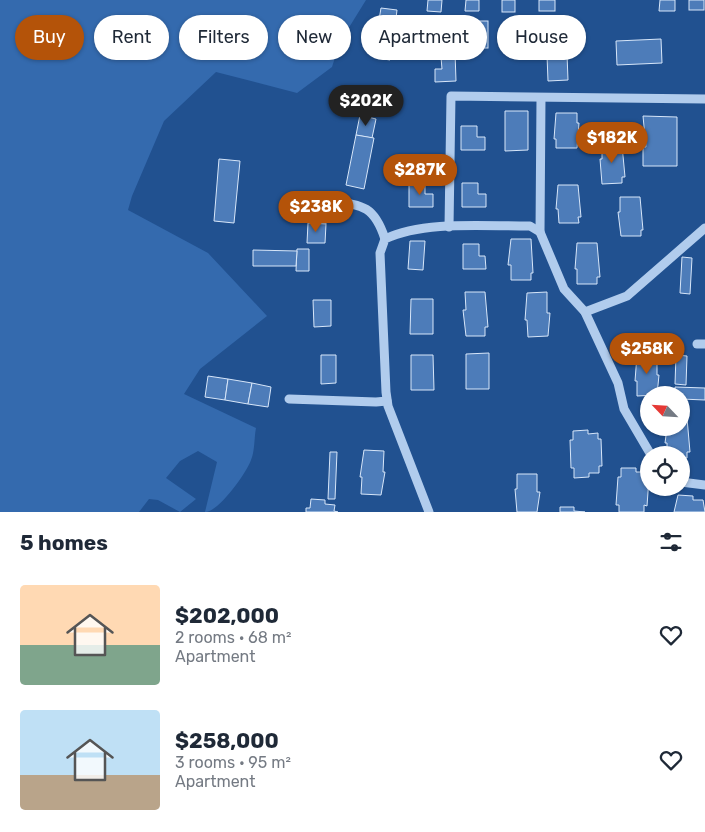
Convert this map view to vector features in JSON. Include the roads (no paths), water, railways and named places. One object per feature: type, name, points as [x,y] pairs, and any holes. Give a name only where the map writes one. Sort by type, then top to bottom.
[{"type":"street","points":[[449,227],[452,96],[705,99]]},
{"type":"street","points":[[541,98],[540,232],[564,289],[584,312],[618,383],[624,409],[646,446]]},
{"type":"street","points":[[330,201],[362,205],[371,211],[380,225],[385,239],[380,253],[387,401],[429,512]]},
{"type":"street","points":[[385,239],[401,231],[449,227],[530,226],[540,232]]},
{"type":"street","points":[[584,312],[627,296],[705,228]]},
{"type":"street","points":[[289,399],[387,401]]},
{"type":"street","points":[[690,483],[705,485]]}]
